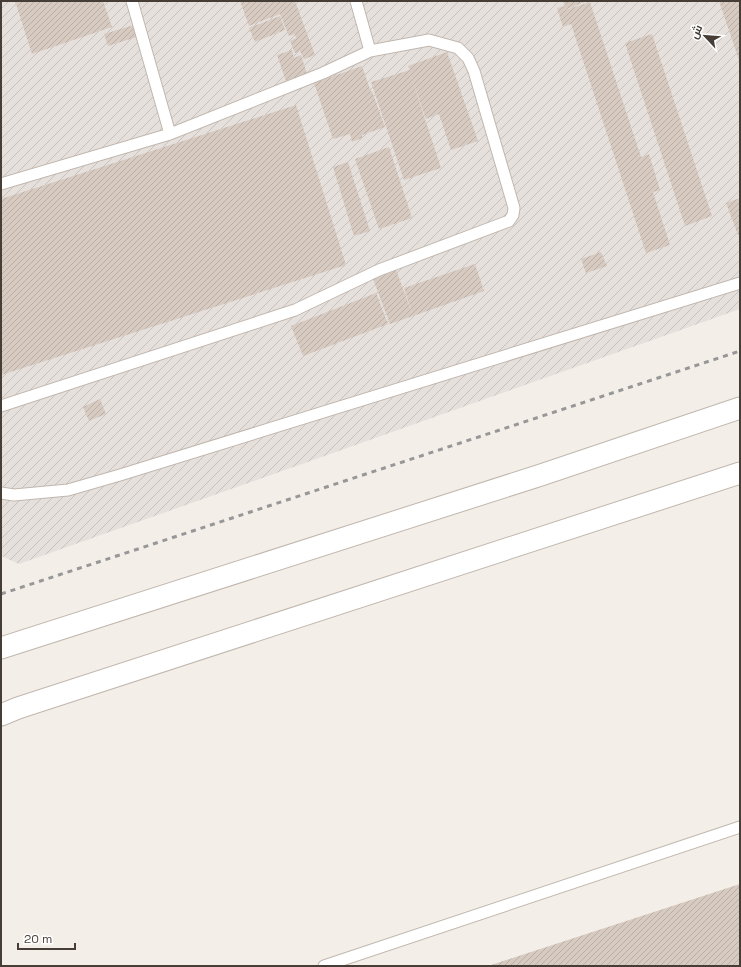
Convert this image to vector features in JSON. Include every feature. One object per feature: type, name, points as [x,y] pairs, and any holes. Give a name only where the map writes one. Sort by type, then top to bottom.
[{"type":"street","points":[[1,648],[533,478],[740,408]]},
{"type":"street","points":[[1,715],[41,700],[740,473]]},
{"type":"lane","points":[[132,1],[170,134]]},
{"type":"lane","points":[[356,1],[370,51]]},
{"type":"lane","points":[[1,184],[170,134],[323,74],[370,51],[429,40],[458,48],[468,58],[474,72],[514,208],[513,215],[509,221],[379,270],[295,310],[1,406]]},
{"type":"lane","points":[[1,493],[14,496],[68,490],[740,283]]},
{"type":"lane","points":[[324,966],[740,827]]},
{"type":"shaded area","points":[[1,1],[740,1],[740,309],[19,564],[1,556]]},
{"type":"building","points":[[15,1],[103,1],[112,27],[32,54]]},
{"type":"building","points":[[240,1],[295,1],[315,55],[304,59],[300,51],[295,53],[290,41],[296,38],[295,34],[289,36],[280,14],[249,26]]},
{"type":"building","points":[[563,1],[587,1],[562,11],[590,2],[641,157],[649,154],[660,190],[653,192],[670,245],[646,253],[571,24],[563,27],[557,8],[565,6]]},
{"type":"building","points":[[719,1],[740,1],[740,63]]},
{"type":"building","points":[[280,16],[285,30],[255,42],[249,28]]},
{"type":"building","points":[[137,24],[140,36],[108,46],[104,34]]},
{"type":"building","points":[[652,34],[712,216],[685,226],[625,43]]},
{"type":"building","points":[[292,50],[294,58],[301,55],[307,74],[286,81],[277,55]]},
{"type":"building","points":[[447,52],[478,141],[451,150],[439,114],[426,119],[410,73],[441,168],[404,180],[371,82],[410,70],[408,66]]},
{"type":"building","points":[[362,66],[385,127],[362,135],[362,138],[352,142],[350,134],[333,139],[314,83]]},
{"type":"building","points":[[296,105],[346,265],[1,375],[1,199]]},
{"type":"building","points":[[389,147],[412,218],[379,229],[355,159]]},
{"type":"building","points":[[348,162],[370,231],[354,236],[333,167]]},
{"type":"building","points":[[740,198],[740,235],[738,235],[726,203]]},
{"type":"building","points":[[601,252],[607,266],[586,273],[581,259]]},
{"type":"building","points":[[475,264],[484,291],[413,316],[404,288]]},
{"type":"building","points":[[395,267],[413,316],[390,324],[372,276]]},
{"type":"building","points":[[376,293],[388,324],[303,356],[291,326]]},
{"type":"building","points":[[100,399],[106,414],[89,421],[83,407]]},
{"type":"building","points":[[740,884],[740,966],[488,966]]},
{"type":"railway","points":[[1,594],[740,351]]}]
